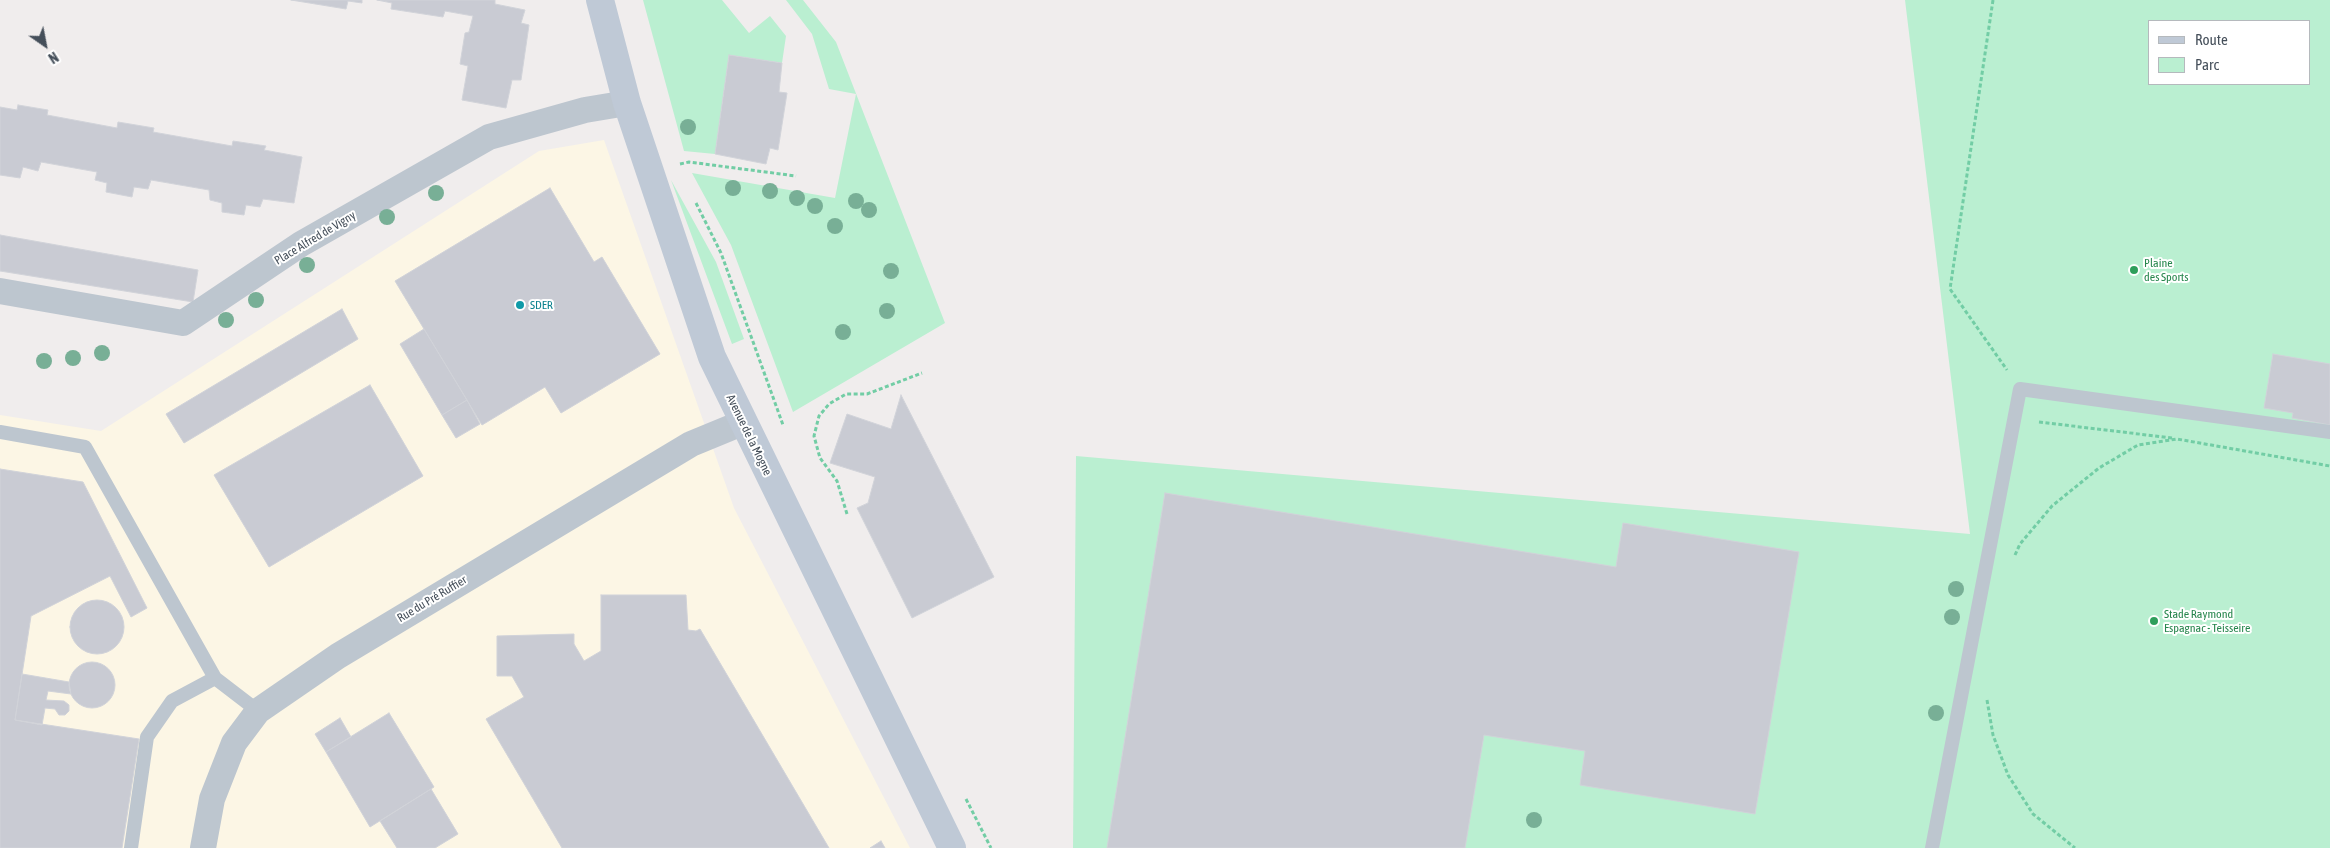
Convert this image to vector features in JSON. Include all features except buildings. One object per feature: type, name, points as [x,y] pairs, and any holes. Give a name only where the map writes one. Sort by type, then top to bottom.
[{"type":"street","name":"Avenue de la Mogne","points":[[600,0],[627,103],[712,357],[742,423],[952,848]]},
{"type":"street","name":"Place Alfred de Vigny","points":[[0,291],[184,323],[301,244],[489,137],[585,110],[627,103]]},
{"type":"street","name":"Rue du Pré Ruffier","points":[[203,848],[212,800],[234,743],[258,711],[338,656],[691,444],[742,423]]},
{"type":"lane","points":[[1932,848],[2020,389],[2330,432]]},
{"type":"lane","points":[[0,432],[85,447],[215,678],[258,711]]},
{"type":"lane","points":[[131,848],[147,737],[172,701],[215,678]]},
{"type":"path","points":[[1993,0],[1950,289],[2020,389]]},
{"type":"path","points":[[650,173],[689,162],[796,176]]},
{"type":"path","points":[[692,196],[721,253],[783,426]]},
{"type":"path","points":[[847,514],[837,481],[820,458],[814,436],[819,416],[829,404],[846,394],[867,394],[922,373]]},
{"type":"path","points":[[2015,419],[2177,439],[2330,466]]},
{"type":"path","points":[[2012,560],[2020,544],[2052,506],[2099,468],[2138,445],[2177,439]]},
{"type":"path","points":[[1985,691],[1993,735],[2008,775],[2034,814],[2075,848]]},
{"type":"path","points":[[964,795],[991,848]]},
{"type":"shaded area","points":[[604,140],[734,508],[910,848],[0,848],[0,415],[101,431],[539,151]]},
{"type":"green space","points":[[643,0],[722,0],[749,33],[770,16],[786,36],[782,63],[729,55],[715,154],[684,151]]},
{"type":"green space","points":[[786,0],[803,0],[836,42],[945,323],[793,412],[731,245],[692,173],[835,198],[856,94],[829,89],[812,34]]},
{"type":"green space","name":"Plaine des Sports","points":[[1905,0],[2330,0],[2330,848],[1073,848],[1076,456],[1970,534]]},
{"type":"green space","points":[[671,180],[716,262],[744,339],[732,344]]},
{"type":"place","name":"Plaine des Sports","points":[[2134,270]]},
{"type":"place","name":"SDER","points":[[520,305]]},
{"type":"place","name":"Stade Raymond Espagnac - Teisseire","points":[[2154,621]]}]
